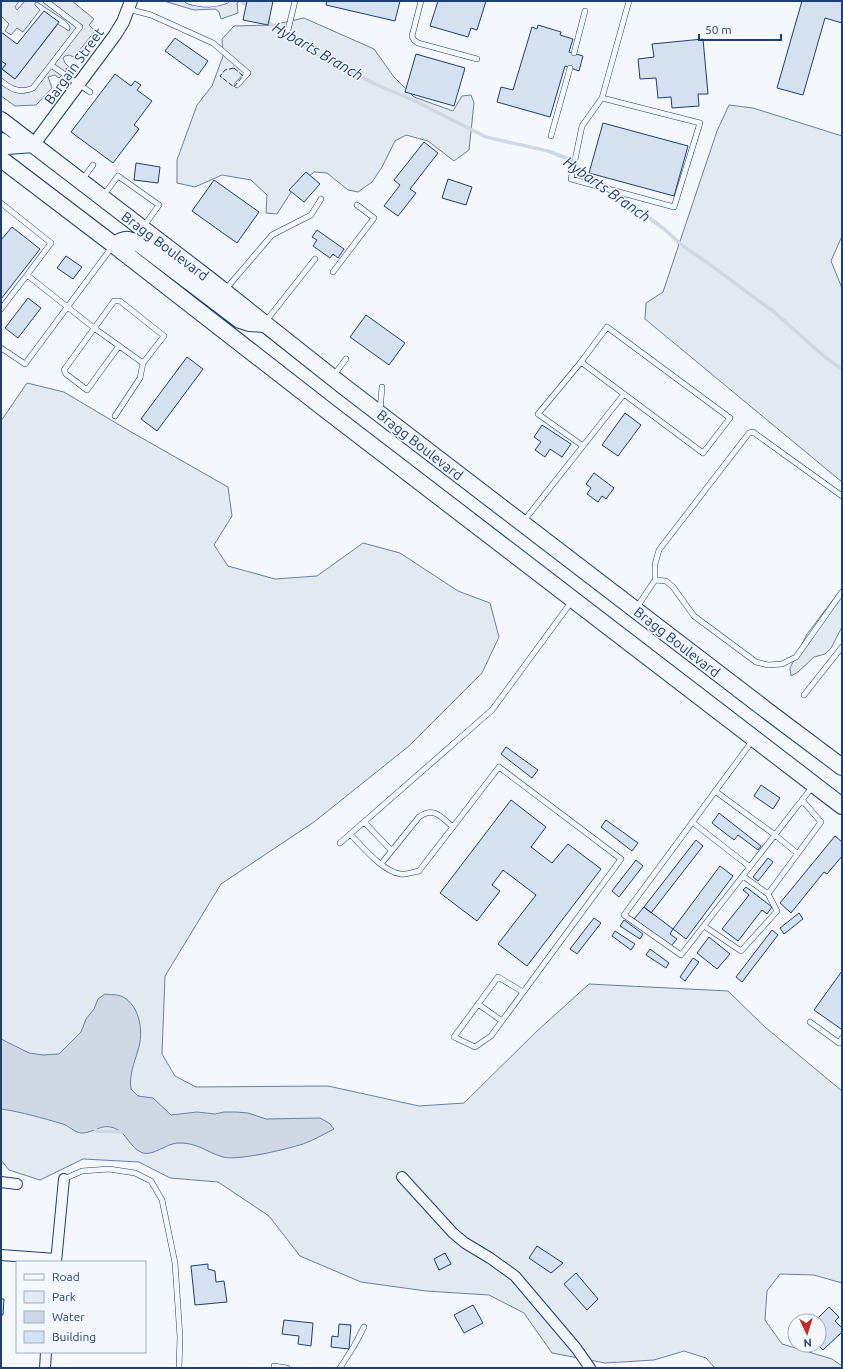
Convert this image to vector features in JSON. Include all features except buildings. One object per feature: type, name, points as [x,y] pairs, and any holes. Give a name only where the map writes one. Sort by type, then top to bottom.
[{"type":"main road","name":"Bragg Boulevard","points":[[1,120],[82,181],[380,414],[770,714],[842,767]]},
{"type":"main road","points":[[1,141],[7,146],[34,144]]},
{"type":"main road","name":"Bragg Boulevard","points":[[1,159],[842,806]]},
{"type":"main road","points":[[114,245],[121,240],[129,239],[141,245],[240,320],[249,323],[264,324]]},
{"type":"street","name":"Bargain Street","points":[[34,144],[120,28],[130,5]]},
{"type":"street","points":[[402,1177],[465,1243],[490,1258],[515,1276],[576,1348],[590,1368]]},
{"type":"street","points":[[1,1254],[56,1261],[64,1179]]},
{"type":"street","points":[[1,1182],[17,1184]]},
{"type":"street","points":[[45,1368],[46,1353]]},
{"type":"lane","points":[[1,81],[18,91],[27,91],[33,88],[80,27],[46,1]]},
{"type":"lane","points":[[188,1],[215,5],[226,1]]},
{"type":"lane","points":[[288,30],[295,1]]},
{"type":"lane","points":[[421,1],[412,36],[414,40],[418,43],[477,59]]},
{"type":"lane","points":[[602,98],[700,124],[674,207],[571,179],[582,126],[602,98],[629,1]]},
{"type":"lane","points":[[130,5],[213,43],[248,73],[237,85]]},
{"type":"lane","points":[[574,53],[586,11]]},
{"type":"lane","points":[[51,65],[90,92]]},
{"type":"lane","points":[[551,136],[570,68]]},
{"type":"lane","points":[[82,181],[93,165]]},
{"type":"lane","points":[[102,198],[118,176],[159,205],[142,229]]},
{"type":"lane","points":[[224,292],[272,235],[311,215],[321,199]]},
{"type":"lane","points":[[1,203],[51,243],[1,309]]},
{"type":"lane","points":[[333,272],[374,218],[357,205]]},
{"type":"lane","points":[[1,349],[25,364],[114,245]]},
{"type":"lane","points":[[264,324],[315,259]]},
{"type":"lane","points":[[28,275],[94,328],[143,363]]},
{"type":"lane","points":[[116,416],[140,378],[143,363],[164,336],[120,301],[114,301],[64,370],[66,374],[87,390],[119,346]]},
{"type":"lane","points":[[581,362],[703,453],[730,418],[607,326],[581,362],[538,414],[583,446]]},
{"type":"lane","points":[[332,377],[346,359]]},
{"type":"lane","points":[[380,414],[382,387]]},
{"type":"lane","points":[[522,523],[624,394]]},
{"type":"lane","points":[[635,610],[655,580],[655,564],[659,550],[749,433],[753,432],[842,496]]},
{"type":"lane","points":[[655,580],[666,581],[674,587],[694,616],[756,662],[768,665],[782,664],[796,657],[842,592]]},
{"type":"lane","points":[[340,843],[492,710],[573,600]]},
{"type":"lane","points":[[804,694],[842,647]]},
{"type":"lane","points":[[754,739],[624,915],[681,955],[814,785]]},
{"type":"lane","points":[[350,834],[387,870],[400,874],[410,874],[419,871],[499,767],[621,859],[491,1036],[475,1047],[454,1037],[498,977],[523,992]]},
{"type":"lane","points":[[715,792],[775,834],[797,853]]},
{"type":"lane","points":[[768,894],[821,822],[802,800]]},
{"type":"lane","points":[[380,864],[419,818],[426,812],[437,814],[453,827]]},
{"type":"lane","points":[[364,822],[391,850]]},
{"type":"lane","points":[[692,822],[750,867]]},
{"type":"lane","points":[[704,926],[741,951],[777,911],[768,894],[743,876]]},
{"type":"lane","points":[[478,1004],[502,1021]]},
{"type":"lane","points":[[810,1022],[839,1043],[842,1038]]},
{"type":"lane","points":[[64,1179],[82,1171],[108,1169],[135,1173],[151,1181],[162,1200],[175,1263],[180,1337],[179,1368]]},
{"type":"lane","points":[[340,1368],[364,1327]]},
{"type":"lane","points":[[274,1368],[274,1366],[287,1368]]},
{"type":"green space","points":[[304,18],[374,49],[394,77],[414,97],[453,111],[462,96],[471,95],[474,103],[469,150],[454,161],[428,141],[406,135],[395,141],[382,167],[372,182],[358,192],[348,190],[327,173],[314,172],[293,189],[277,214],[266,213],[267,195],[251,180],[222,175],[195,187],[177,183],[177,160],[197,105],[212,86],[223,56],[222,39],[234,26],[272,25]]},
{"type":"green space","points":[[729,105],[753,108],[842,136],[842,236],[831,261],[842,288],[842,482],[645,319],[646,303],[663,292],[717,131]]},
{"type":"green space","points":[[27,383],[64,392],[228,487],[232,516],[214,545],[228,566],[275,579],[317,576],[363,543],[400,553],[458,591],[490,603],[499,637],[482,673],[409,746],[314,822],[221,884],[165,976],[162,1054],[175,1076],[196,1087],[328,1086],[419,1106],[464,1103],[536,1032],[589,984],[728,991],[765,1027],[842,1091],[842,1283],[814,1275],[780,1274],[767,1291],[765,1320],[782,1344],[787,1346],[787,1353],[812,1353],[832,1359],[842,1366],[842,1368],[715,1368],[706,1358],[684,1351],[654,1360],[605,1363],[552,1353],[524,1313],[489,1295],[426,1291],[361,1282],[300,1256],[269,1216],[218,1182],[170,1178],[139,1162],[83,1159],[40,1180],[9,1170],[1,1160],[1,421]]},
{"type":"green space","points":[[842,588],[842,627],[831,648],[825,654],[814,657],[798,672],[791,676],[790,668],[807,634]]},
{"type":"shaded area","points":[[1,1],[19,1],[15,7],[17,10],[25,1],[72,1],[94,19],[89,25],[95,31],[74,57],[69,55],[63,58],[69,67],[59,78],[55,75],[48,77],[52,88],[36,105],[15,106],[1,96],[1,61],[6,64],[2,69],[15,79],[58,24],[69,31],[69,25],[37,2],[35,5],[40,10],[23,32],[17,28],[11,35],[5,31],[9,24],[1,16]]},
{"type":"shaded area","points":[[164,1],[240,1],[237,3],[238,13],[221,19],[219,12],[215,9],[194,10]]},
{"type":"water","points":[[105,994],[123,997],[129,1001],[137,1013],[141,1036],[132,1070],[131,1089],[138,1096],[153,1098],[171,1115],[197,1112],[215,1114],[236,1112],[248,1113],[266,1119],[320,1118],[329,1123],[334,1129],[303,1144],[251,1156],[230,1158],[223,1157],[196,1146],[184,1143],[173,1144],[151,1153],[143,1153],[134,1148],[122,1133],[114,1128],[102,1127],[86,1133],[79,1133],[63,1124],[24,1113],[1,1109],[1,1039],[29,1053],[43,1055],[59,1054],[81,1032],[86,1019],[94,1009],[98,999]]},
{"type":"waterway","name":"Hybarts Branch","points":[[241,1],[250,8]]},
{"type":"waterway","name":"Hybarts Branch","points":[[266,21],[323,58],[379,86],[411,99],[486,137],[548,151],[571,160],[583,171],[610,188]]},
{"type":"waterway","name":"Hybarts Branch","points":[[615,192],[664,229],[683,246],[774,312],[825,357],[842,369]]},
{"type":"waterway","points":[[92,1126],[97,1131],[124,1132]]},
{"type":"fence","points":[[234,68],[243,76],[234,87],[220,76],[225,70],[234,68]]}]
